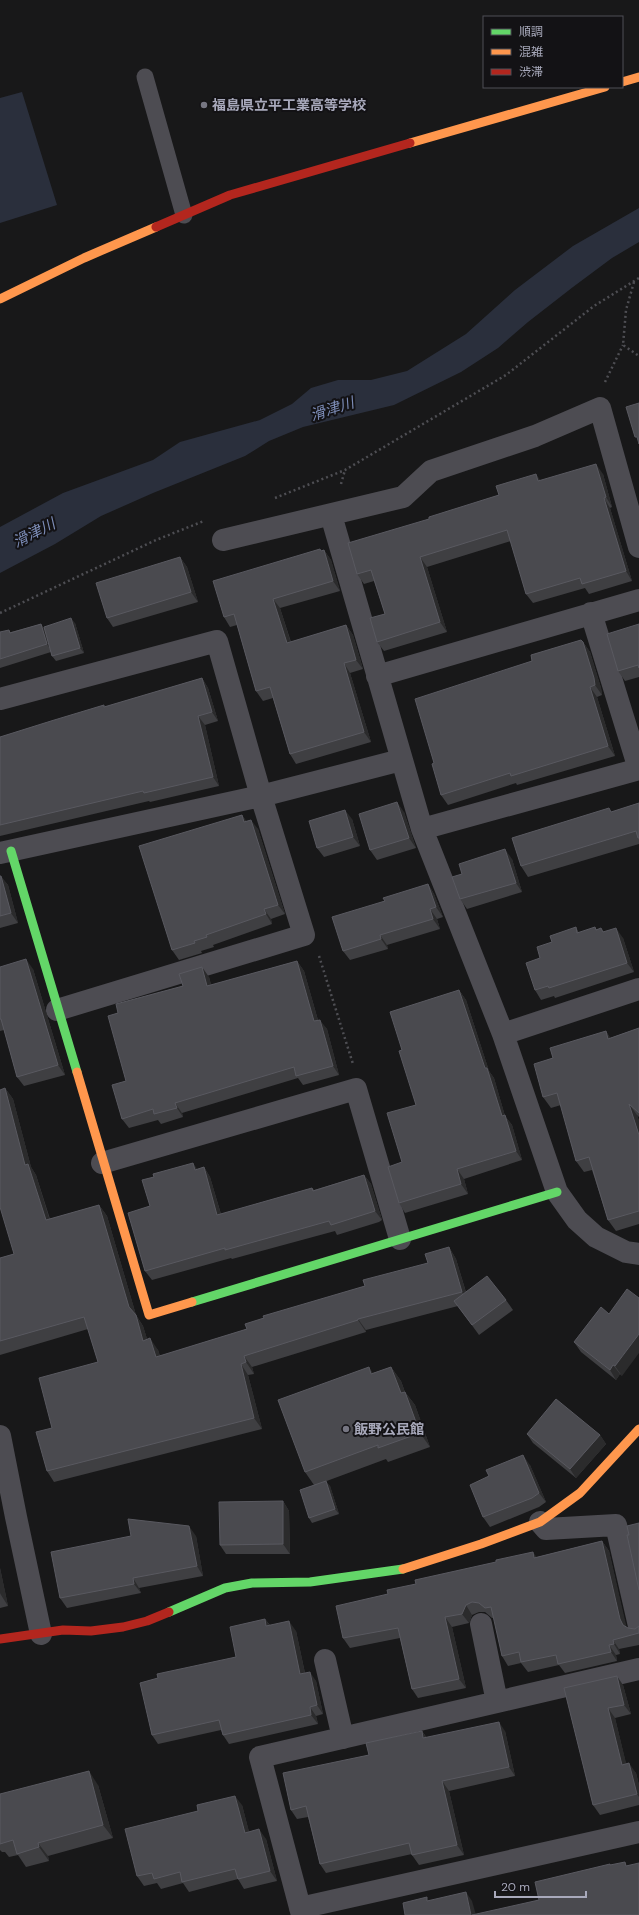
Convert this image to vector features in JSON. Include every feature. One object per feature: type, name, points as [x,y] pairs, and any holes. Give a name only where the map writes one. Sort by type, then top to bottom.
[{"type":"street","points":[[623,82],[639,77]]},
{"type":"street","points":[[0,299],[84,258],[230,195],[602,88]]},
{"type":"street","points":[[223,540],[403,497],[431,471],[535,436],[600,408],[639,548]]},
{"type":"street","points":[[331,515],[400,760],[422,829],[503,1034],[557,1192],[576,1220],[596,1237],[626,1252],[639,1254]]},
{"type":"street","points":[[377,676],[639,600]]},
{"type":"street","points":[[422,829],[639,769],[591,613]]},
{"type":"street","points":[[0,700],[217,641],[260,796],[304,935],[57,1010]]},
{"type":"street","points":[[400,760],[260,796],[5,852],[57,1010],[149,1315],[557,1192]]},
{"type":"street","points":[[503,1034],[639,989]]},
{"type":"street","points":[[102,1163],[356,1090],[400,1239]]},
{"type":"street","points":[[0,1639],[63,1630],[91,1631],[123,1628],[147,1621],[225,1588],[252,1583],[310,1582],[397,1571],[540,1522],[580,1493],[639,1429]]},
{"type":"street","points":[[0,1436],[42,1634]]},
{"type":"street","points":[[540,1522],[546,1529],[616,1525],[639,1626]]},
{"type":"street","points":[[481,1624],[497,1702]]},
{"type":"street","points":[[325,1660],[343,1738]]},
{"type":"street","points":[[639,1669],[260,1757],[301,1911],[639,1832]]},
{"type":"lane","points":[[145,76],[184,214]]},
{"type":"path","points":[[274,498],[345,470],[506,375],[594,306],[639,278]]},
{"type":"path","points":[[600,408],[601,391],[623,345],[626,310],[634,281]]},
{"type":"path","points":[[623,345],[639,356]]},
{"type":"path","points":[[0,613],[156,540],[210,518]]},
{"type":"path","points":[[304,935],[317,947],[357,1075],[356,1090]]},
{"type":"water","points":[[22,92],[57,205],[0,223],[0,98]]},
{"type":"water","name":"滑津川","points":[[639,208],[639,242],[612,258],[528,322],[498,348],[461,372],[394,405],[303,427],[269,441],[245,456],[153,493],[101,516],[55,544],[0,573],[0,527],[63,493],[153,460],[180,442],[260,420],[292,404],[311,388],[338,380],[371,380],[407,371],[466,334],[515,290],[573,246]]},
{"type":"building","points":[[639,403],[639,444],[637,437],[635,437],[626,407]]},
{"type":"building","points":[[596,464],[606,497],[604,498],[626,571],[582,584],[580,578],[526,594],[507,530],[420,557],[440,622],[377,642],[370,618],[385,614],[371,570],[357,574],[348,543],[429,519],[429,517],[499,495],[496,486],[536,474],[538,481]]},
{"type":"building","points":[[320,549],[321,551],[324,550],[333,581],[273,599],[287,643],[346,625],[356,660],[344,663],[364,732],[290,754],[270,687],[256,691],[234,614],[224,617],[213,581]]},
{"type":"building","points":[[180,557],[191,592],[107,618],[96,583]]},
{"type":"building","points":[[71,618],[80,648],[52,656],[44,627]]},
{"type":"building","points":[[41,624],[47,644],[0,659],[0,632],[9,630],[10,633]]},
{"type":"building","points":[[639,624],[639,668],[638,665],[618,671],[607,634]]},
{"type":"building","points":[[581,640],[583,642],[594,678],[595,685],[590,687],[608,746],[511,776],[510,773],[441,795],[432,764],[434,763],[415,699],[532,661],[531,655]]},
{"type":"building","points":[[202,678],[212,712],[198,716],[213,777],[144,793],[143,791],[0,825],[0,737],[104,705],[104,707]]},
{"type":"building","points":[[397,802],[409,838],[370,850],[359,814]]},
{"type":"building","points":[[639,803],[639,838],[636,831],[521,866],[512,838],[609,808],[611,812]]},
{"type":"building","points":[[345,810],[353,837],[317,848],[309,821]]},
{"type":"building","points":[[242,815],[244,822],[251,820],[278,905],[264,909],[266,914],[206,935],[207,937],[194,941],[195,943],[172,950],[139,846]]},
{"type":"building","points":[[505,849],[516,883],[460,899],[452,877],[462,874],[459,864]]},
{"type":"building","points":[[0,876],[11,913],[0,916]]},
{"type":"building","points":[[428,884],[436,907],[430,909],[433,919],[380,935],[381,939],[343,951],[332,917],[385,901],[383,898]]},
{"type":"building","points":[[576,927],[577,933],[595,927],[596,930],[601,928],[603,932],[616,928],[627,963],[549,988],[548,986],[535,990],[526,963],[540,958],[537,947],[552,942],[550,936]]},
{"type":"building","points":[[26,959],[58,1065],[17,1077],[0,1019],[0,967]]},
{"type":"building","points":[[297,961],[314,1021],[320,1020],[333,1066],[296,1076],[294,1067],[175,1103],[177,1108],[154,1114],[153,1109],[122,1119],[112,1085],[126,1081],[108,1016],[118,1013],[116,1004],[183,986],[179,974],[202,967],[207,986]]},
{"type":"building","points":[[459,990],[485,1068],[487,1068],[502,1116],[505,1115],[516,1151],[457,1169],[461,1184],[399,1203],[388,1167],[402,1162],[387,1113],[416,1105],[399,1051],[402,1050],[390,1012]]},
{"type":"building","points":[[639,1028],[639,1113],[629,1104],[639,1135],[639,1211],[608,1220],[589,1157],[576,1161],[557,1093],[543,1097],[534,1064],[553,1058],[550,1048],[606,1031],[608,1039]]},
{"type":"building","points":[[5,1088],[25,1165],[28,1164],[46,1220],[99,1205],[129,1307],[136,1315],[143,1341],[150,1338],[156,1357],[247,1329],[245,1324],[264,1318],[263,1316],[365,1286],[363,1280],[428,1263],[425,1254],[449,1247],[462,1292],[358,1319],[244,1356],[246,1362],[241,1364],[254,1418],[47,1471],[36,1432],[52,1428],[39,1378],[98,1362],[84,1317],[0,1341],[0,1258],[14,1254],[0,1207],[0,1090]]},
{"type":"building","points":[[193,1163],[195,1170],[204,1167],[217,1215],[312,1188],[313,1191],[364,1175],[375,1211],[331,1225],[329,1221],[225,1250],[225,1248],[145,1271],[128,1213],[150,1206],[142,1180],[154,1177],[153,1174]]},
{"type":"building","points":[[487,1276],[506,1300],[472,1325],[454,1301]]},
{"type":"building","points":[[627,1289],[639,1298],[639,1334],[615,1366],[613,1365],[610,1370],[574,1342],[601,1307],[609,1314]]},
{"type":"building","points":[[369,1367],[371,1374],[391,1367],[401,1393],[405,1392],[420,1433],[378,1448],[378,1445],[305,1472],[278,1400]]},
{"type":"building","points":[[556,1399],[600,1435],[570,1469],[527,1434]]},
{"type":"building","points":[[523,1455],[539,1493],[532,1498],[483,1517],[470,1485],[489,1476],[486,1470]]},
{"type":"building","points":[[326,1481],[335,1509],[309,1518],[300,1490]]},
{"type":"building","points":[[283,1501],[283,1544],[220,1545],[219,1502]]},
{"type":"building","points":[[128,1519],[189,1526],[197,1566],[133,1578],[134,1584],[60,1598],[51,1552],[131,1536]]},
{"type":"building","points":[[639,1523],[639,1590],[627,1535],[629,1535],[627,1526]]},
{"type":"building","points":[[602,1541],[620,1619],[623,1625],[628,1628],[635,1629],[639,1626],[639,1633],[613,1640],[614,1644],[609,1645],[611,1652],[558,1664],[556,1655],[521,1662],[519,1652],[502,1656],[491,1607],[485,1608],[479,1603],[472,1602],[466,1605],[462,1614],[445,1617],[459,1679],[412,1689],[398,1628],[343,1638],[336,1606],[388,1594],[387,1590],[416,1584],[415,1580],[496,1562],[496,1560],[533,1552],[534,1558]]},
{"type":"building","points":[[265,1619],[266,1626],[289,1621],[300,1674],[310,1672],[317,1705],[310,1707],[311,1715],[223,1735],[219,1720],[152,1735],[140,1683],[158,1678],[157,1674],[236,1657],[230,1627]]},
{"type":"building","points":[[617,1676],[624,1705],[608,1708],[622,1765],[629,1763],[637,1794],[593,1805],[564,1688]]},
{"type":"building","points":[[499,1722],[509,1767],[442,1781],[457,1845],[412,1855],[409,1843],[320,1864],[306,1806],[291,1810],[283,1773],[369,1755],[366,1743],[422,1731],[423,1738]]},
{"type":"building","points":[[89,1771],[103,1825],[38,1843],[39,1847],[17,1854],[13,1840],[0,1844],[0,1794]]},
{"type":"building","points":[[235,1796],[245,1833],[259,1829],[270,1871],[238,1879],[235,1869],[182,1882],[180,1872],[154,1879],[152,1873],[137,1876],[125,1829],[198,1811],[197,1805]]},
{"type":"building","points":[[625,1862],[626,1866],[639,1863],[639,1915],[472,1915],[539,1900],[535,1882],[610,1864]]},
{"type":"building","points":[[466,1892],[471,1915],[405,1915],[403,1903],[427,1897],[427,1901]]},
{"type":"traffic: fast","points":[[11,851],[77,1072]]},
{"type":"traffic: fast","points":[[192,1302],[557,1192]]},
{"type":"traffic: fast","points":[[169,1612],[225,1588],[252,1583],[310,1582],[403,1569]]},
{"type":"traffic: slow","points":[[623,82],[639,77]]},
{"type":"traffic: slow","points":[[410,143],[602,88]]},
{"type":"traffic: slow","points":[[0,299],[84,258],[156,227]]},
{"type":"traffic: slow","points":[[77,1072],[149,1315],[192,1302]]},
{"type":"traffic: slow","points":[[403,1569],[481,1544],[540,1522],[580,1493],[639,1429]]},
{"type":"traffic: jam","points":[[156,227],[230,195],[410,143]]},
{"type":"traffic: jam","points":[[0,1639],[63,1630],[91,1631],[123,1627],[147,1621],[169,1612]]},
{"type":"place","name":"福島県立平工業高等学校","points":[[204,105]]},
{"type":"place","name":"飯野公民館","points":[[346,1429]]}]
